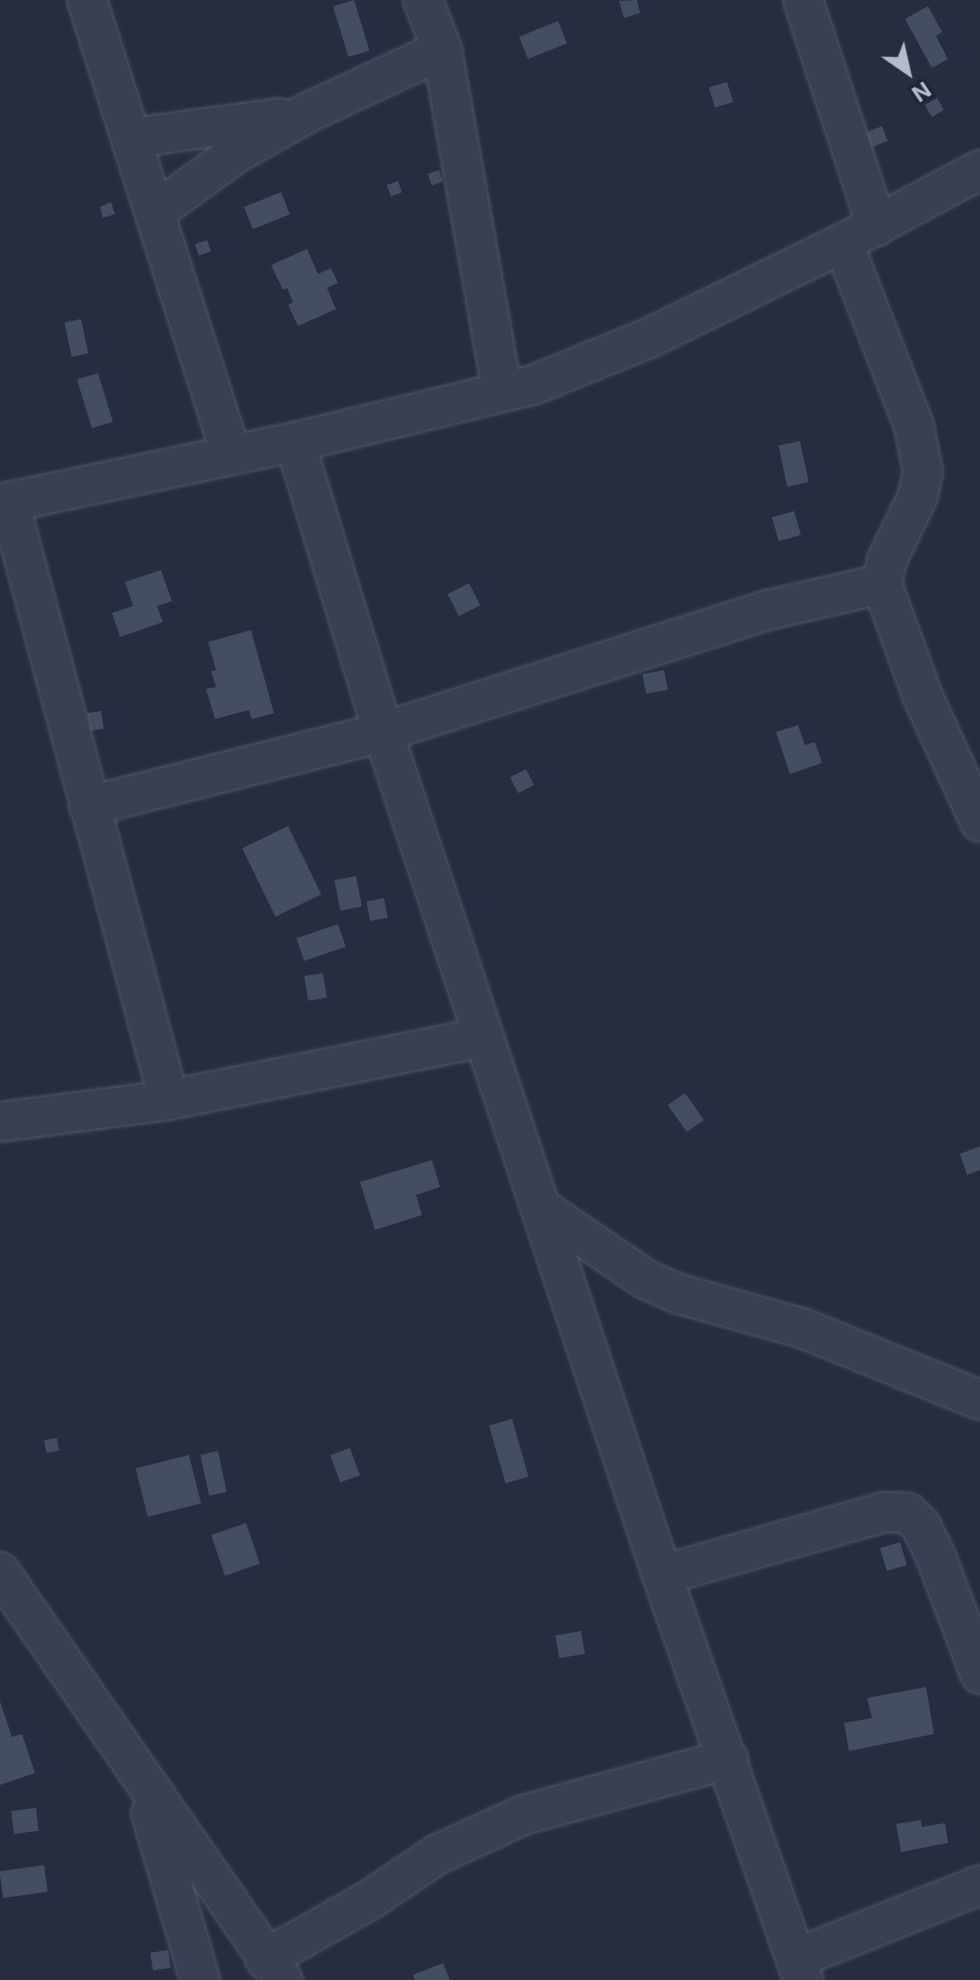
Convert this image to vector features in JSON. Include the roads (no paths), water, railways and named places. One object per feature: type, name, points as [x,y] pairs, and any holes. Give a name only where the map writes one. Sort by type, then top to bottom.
[{"type":"street","points":[[87,0],[231,453]]},
{"type":"street","points":[[423,0],[442,50],[502,390]]},
{"type":"street","points":[[803,0],[877,226]]},
{"type":"street","points":[[155,212],[235,154],[307,113],[442,50]]},
{"type":"street","points":[[131,138],[307,113]]},
{"type":"street","points":[[169,1100],[5,503],[231,453],[295,442],[533,385],[649,338],[877,226],[980,170]]},
{"type":"street","points":[[843,243],[914,426],[923,472],[918,496],[887,560],[882,584],[923,697],[980,822]]},
{"type":"street","points":[[295,442],[383,732],[662,1575],[729,1759],[800,1969],[980,1885]]},
{"type":"street","points":[[89,806],[383,732],[768,610],[882,584]]},
{"type":"street","points":[[0,1122],[169,1100],[484,1037]]},
{"type":"street","points":[[541,1208],[645,1279],[679,1294],[802,1328],[980,1400]]},
{"type":"street","points":[[662,1575],[884,1512],[908,1513],[921,1526],[936,1557],[980,1674]]},
{"type":"street","points":[[4,1584],[274,1969],[438,1854],[523,1815],[729,1759]]},
{"type":"street","points":[[141,1779],[200,1980]]}]
